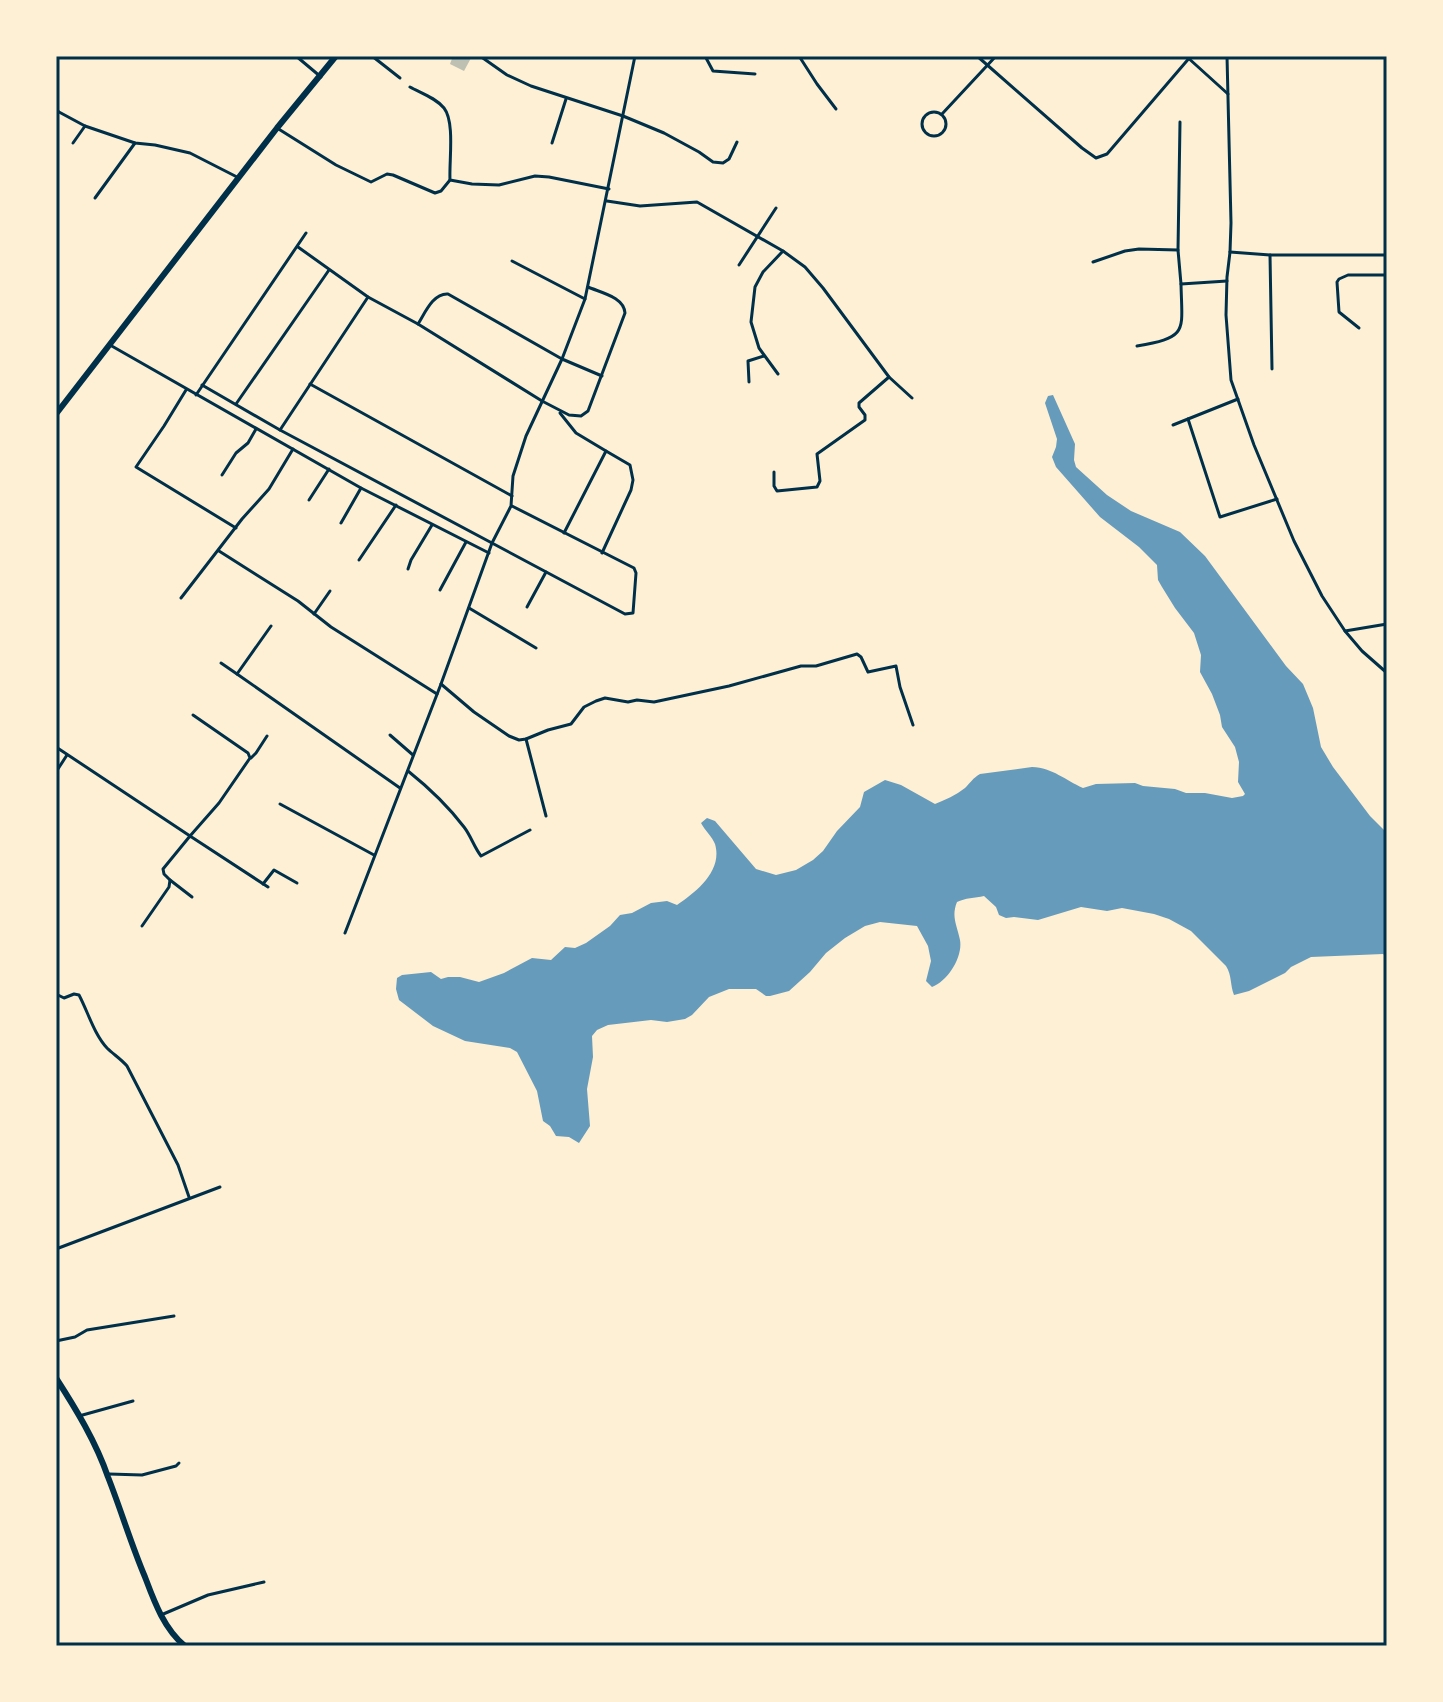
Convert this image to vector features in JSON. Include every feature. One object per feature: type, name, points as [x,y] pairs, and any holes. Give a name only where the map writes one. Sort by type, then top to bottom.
[{"type":"highway","points":[[56,413],[336,56]]},
{"type":"highway","points":[[56,1378],[108,1474],[129,1537],[161,1615],[177,1640],[185,1646]]},
{"type":"street","points":[[296,56],[321,77]]},
{"type":"street","points":[[372,56],[400,78]]},
{"type":"street","points":[[480,56],[507,75],[664,133],[717,164],[729,159],[737,142]]},
{"type":"street","points":[[345,933],[492,543],[511,506],[518,457],[585,299],[635,56]]},
{"type":"street","points":[[705,56],[713,71],[755,74]]},
{"type":"street","points":[[799,56],[836,109]]},
{"type":"street","points":[[977,56],[1096,158],[1107,154],[1189,57],[1228,94]]},
{"type":"street","points":[[942,114],[996,56]]},
{"type":"street","points":[[1227,56],[1230,252],[1226,315],[1231,380],[1294,541],[1322,596],[1345,631],[1387,673]]},
{"type":"street","points":[[277,128],[336,165],[371,182],[387,174],[393,175],[435,193],[441,191],[450,180],[448,115],[436,101],[410,87]]},
{"type":"street","points":[[552,143],[566,99]]},
{"type":"street","points":[[56,109],[85,126],[135,143],[190,153],[239,178]]},
{"type":"street","points":[[927,114],[942,114],[946,129],[941,135],[927,135],[922,128],[922,120],[927,114]]},
{"type":"street","points":[[1137,346],[1167,341],[1182,325],[1178,250],[1180,122]]},
{"type":"street","points":[[73,143],[85,126]]},
{"type":"street","points":[[95,198],[135,143]]},
{"type":"street","points":[[450,180],[499,185],[535,176],[609,189]]},
{"type":"street","points":[[607,201],[640,206],[697,202],[783,251],[805,267],[889,377],[912,398]]},
{"type":"street","points":[[739,265],[776,208]]},
{"type":"street","points":[[196,395],[306,233]]},
{"type":"street","points":[[298,247],[368,297],[569,415],[585,415],[588,411],[624,318],[625,310],[620,301],[588,287]]},
{"type":"street","points":[[1093,262],[1139,249],[1178,250]]},
{"type":"street","points":[[778,374],[759,348],[751,322],[755,287],[763,272],[783,251]]},
{"type":"street","points":[[1230,252],[1387,255]]},
{"type":"street","points":[[1270,255],[1272,369]]},
{"type":"street","points":[[512,261],[585,299]]},
{"type":"street","points":[[236,404],[329,270]]},
{"type":"street","points":[[1359,328],[1339,312],[1337,282],[1348,275],[1387,275]]},
{"type":"street","points":[[1181,284],[1227,281]]},
{"type":"street","points":[[418,324],[437,296],[448,294],[562,359],[602,376]]},
{"type":"street","points":[[280,430],[368,297]]},
{"type":"street","points":[[110,345],[361,488],[489,553]]},
{"type":"street","points":[[749,382],[748,361],[764,356]]},
{"type":"street","points":[[774,472],[777,491],[817,487],[820,481],[817,454],[865,420],[859,403],[889,377]]},
{"type":"street","points":[[310,384],[512,496]]},
{"type":"street","points":[[202,385],[280,430],[625,614],[634,611],[636,570],[511,506]]},
{"type":"street","points":[[186,390],[136,468],[236,528]]},
{"type":"street","points":[[56,398],[64,403]]},
{"type":"street","points":[[1173,425],[1238,399]]},
{"type":"street","points":[[558,410],[576,433],[630,465],[631,490],[602,553]]},
{"type":"street","points":[[1188,419],[1220,517],[1277,499]]},
{"type":"street","points":[[222,475],[256,429]]},
{"type":"street","points":[[181,598],[269,489],[293,449]]},
{"type":"street","points":[[564,533],[606,451]]},
{"type":"street","points":[[309,500],[329,469]]},
{"type":"street","points":[[341,523],[361,488]]},
{"type":"street","points":[[359,560],[396,505]]},
{"type":"street","points":[[408,569],[432,525]]},
{"type":"street","points":[[440,590],[466,542]]},
{"type":"street","points":[[219,551],[437,694]]},
{"type":"street","points":[[527,607],[546,572]]},
{"type":"street","points":[[314,614],[330,591]]},
{"type":"street","points":[[469,608],[536,648]]},
{"type":"street","points":[[1345,631],[1387,624]]},
{"type":"street","points":[[237,674],[271,626]]},
{"type":"street","points":[[441,684],[474,712],[519,740],[571,724],[584,707],[605,698],[654,702],[857,654],[868,672],[896,666],[913,725]]},
{"type":"street","points":[[221,663],[400,788]]},
{"type":"street","points":[[193,715],[248,753],[250,758]]},
{"type":"street","points":[[390,735],[413,755]]},
{"type":"street","points":[[192,897],[170,880],[163,869],[219,803],[267,736]]},
{"type":"street","points":[[526,739],[546,816]]},
{"type":"street","points":[[56,747],[268,887]]},
{"type":"street","points":[[56,772],[67,755]]},
{"type":"street","points":[[408,771],[467,830],[481,856],[530,830]]},
{"type":"street","points":[[280,804],[374,855]]},
{"type":"street","points":[[263,884],[274,870],[297,883]]},
{"type":"street","points":[[142,926],[169,887],[170,880]]},
{"type":"street","points":[[56,994],[64,998],[79,995],[104,1044],[127,1066],[178,1165],[189,1197]]},
{"type":"street","points":[[56,1249],[220,1187]]},
{"type":"street","points":[[56,1341],[75,1337],[87,1330],[174,1316]]},
{"type":"street","points":[[79,1416],[133,1401]]},
{"type":"street","points":[[108,1474],[142,1475],[179,1463]]},
{"type":"street","points":[[161,1615],[208,1595],[264,1582]]},
{"type":"water","points":[[1053,395],[1075,444],[1076,467],[1107,495],[1131,511],[1180,532],[1205,556],[1286,666],[1303,684],[1313,708],[1321,747],[1370,816],[1387,833],[1387,957],[1383,954],[1311,957],[1249,991],[1234,995],[1226,966],[1191,931],[1169,919],[1122,908],[1107,911],[1081,907],[1038,920],[1006,918],[999,915],[996,907],[984,896],[967,899],[957,902],[955,907],[960,940],[957,961],[944,980],[932,987],[926,981],[931,961],[928,946],[917,926],[880,922],[865,926],[845,938],[789,991],[766,996],[756,989],[729,989],[709,997],[685,1019],[608,1025],[597,1030],[592,1036],[593,1057],[587,1089],[590,1126],[579,1143],[569,1137],[556,1136],[543,1121],[537,1091],[517,1052],[510,1048],[465,1041],[433,1026],[399,1000],[397,978],[431,972],[441,979],[460,977],[479,982],[532,958],[551,960],[565,947],[575,948],[586,943],[620,915],[632,913],[651,903],[667,901],[677,905],[712,872],[715,844],[701,823],[707,818],[715,821],[756,869],[776,875],[796,870],[813,860],[860,807],[864,792],[885,780],[901,785],[935,804],[962,791],[980,774],[1032,767],[1053,772],[1083,788],[1096,784],[1135,783],[1232,798],[1245,794],[1238,782],[1239,762],[1235,747],[1222,727],[1212,694],[1200,672],[1201,655],[1194,633],[1158,580],[1157,565],[1100,517],[1056,467],[1052,457],[1057,439],[1045,403],[1048,396]]},
{"type":"building","points":[[453,56],[471,58],[464,71],[450,64]]}]
